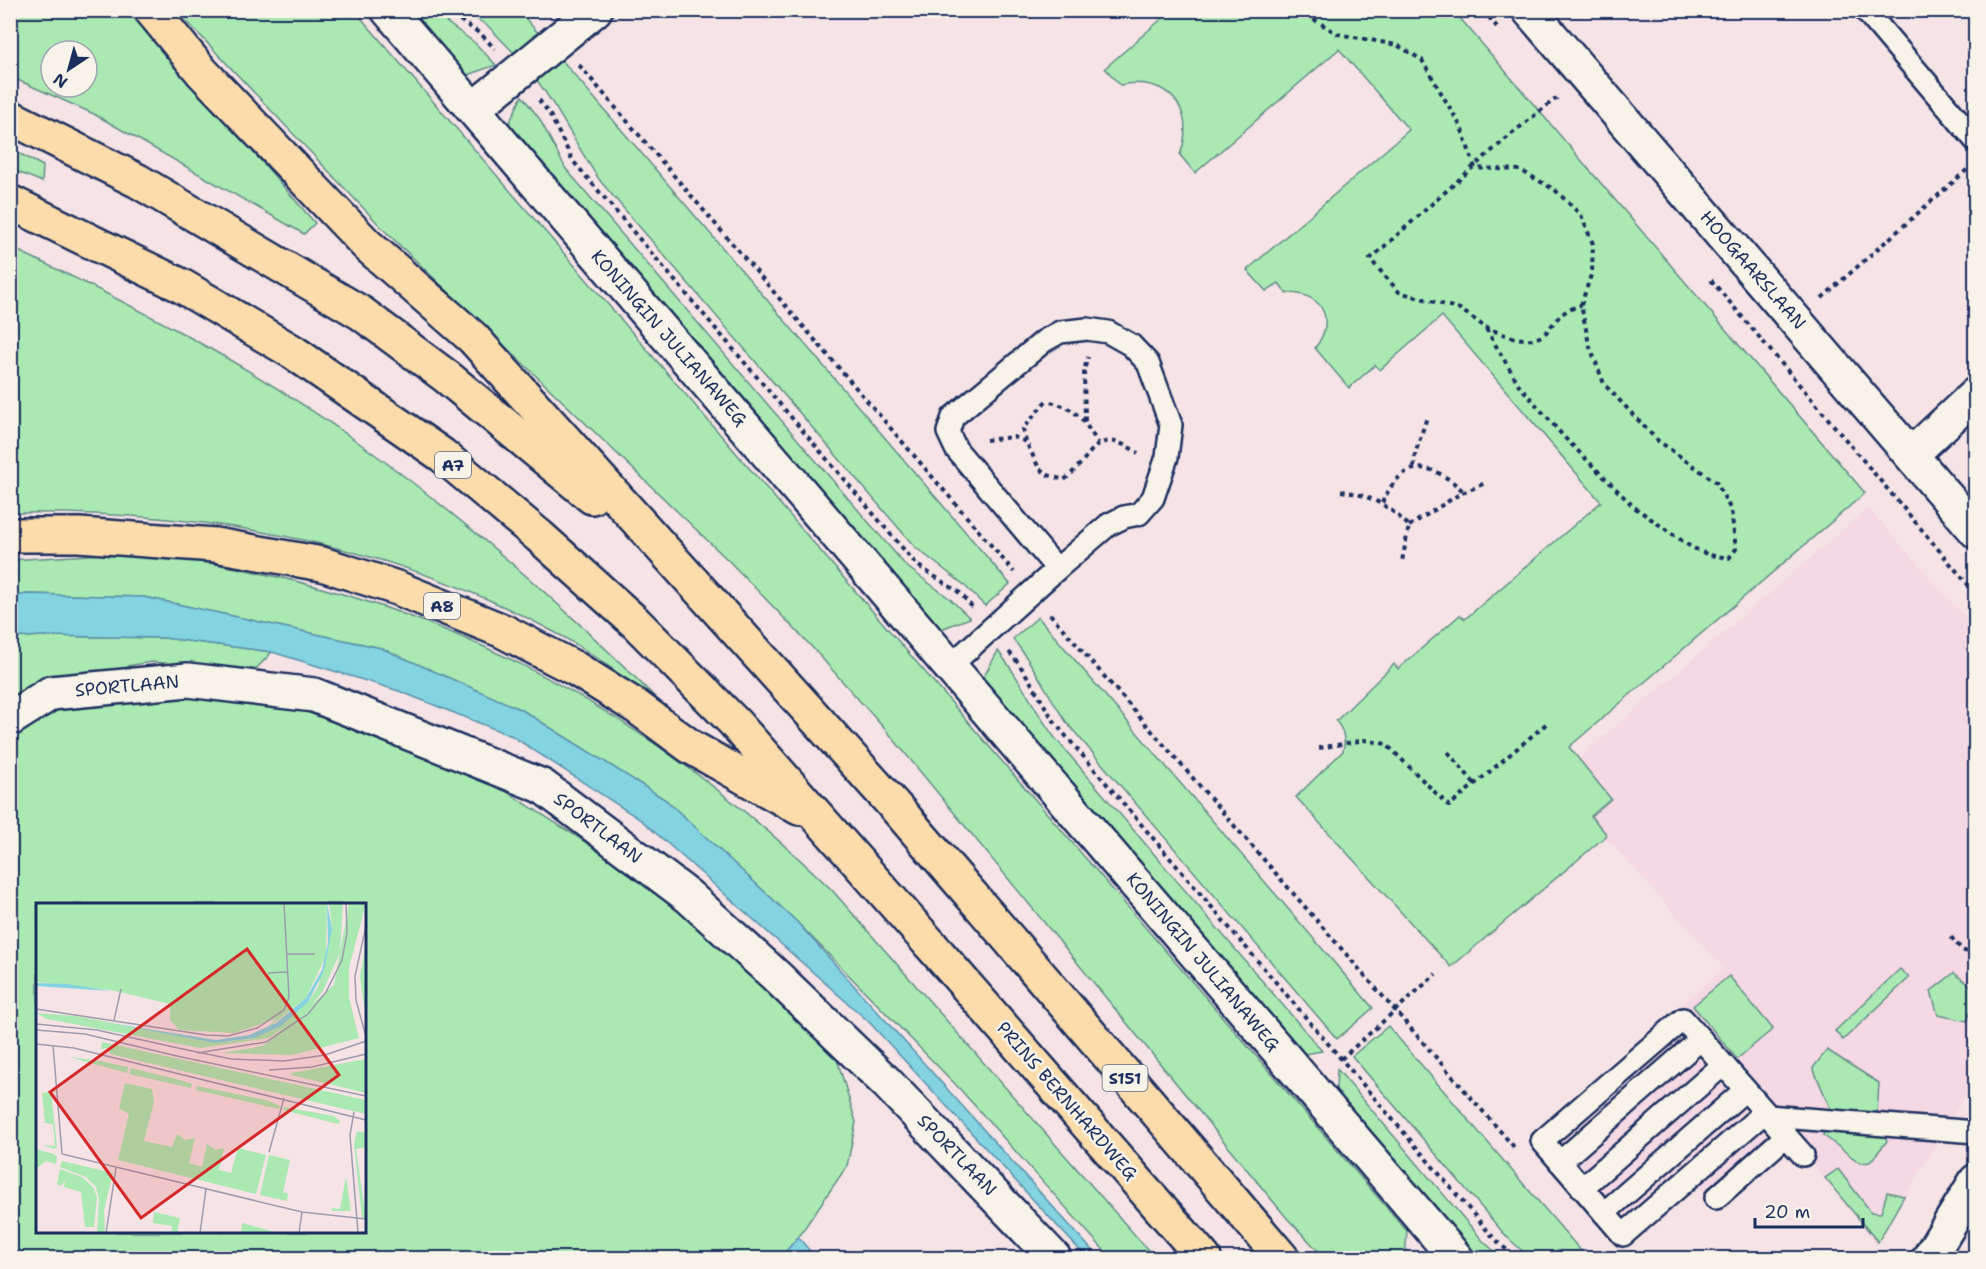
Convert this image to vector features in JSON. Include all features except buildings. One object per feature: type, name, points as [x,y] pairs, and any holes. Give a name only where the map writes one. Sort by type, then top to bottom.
[{"type":"main road","points":[[151,10],[202,72],[367,244],[473,338],[732,627]]},
{"type":"main road","points":[[10,117],[138,181],[361,313],[530,443],[613,515],[732,627]]},
{"type":"main road","name":"A7","points":[[10,202],[191,291],[294,352],[441,455],[539,536],[635,622],[734,722],[824,822]]},
{"type":"main road","name":"A8","points":[[10,535],[80,535],[214,545],[322,564],[397,588],[503,631],[576,669],[637,706],[691,747],[824,822]]},
{"type":"main road","name":"S151","points":[[732,627],[899,811],[1282,1258]]},
{"type":"main road","name":"PRINS BERNHARDWEG","points":[[824,822],[1204,1258]]},
{"type":"street","name":"KONINGIN JULIANAWEG","points":[[388,10],[1456,1258]]},
{"type":"street","points":[[473,109],[595,10]]},
{"type":"street","name":"HOOGAARSLAAN","points":[[1529,10],[1976,531]]},
{"type":"street","points":[[1912,454],[1976,394]]},
{"type":"street","name":"SPORTLAAN","points":[[10,718],[51,693],[188,680],[314,695],[542,786],[688,896],[767,968],[887,1083],[1054,1258]]},
{"type":"street","points":[[1929,1258],[1976,1181]]},
{"type":"lane","points":[[1865,10],[1976,141]]},
{"type":"lane","points":[[950,666],[1108,525],[1124,517],[1140,514],[1153,498],[1167,457],[1171,425],[1148,363],[1131,345],[1108,332],[1087,329],[1060,332],[1044,341],[953,417],[948,432],[956,449],[1057,569]]},
{"type":"lane","points":[[1803,1155],[1766,1114],[1701,1039],[1560,1162],[1623,1235],[1766,1114],[1976,1132]]},
{"type":"lane","points":[[1582,1188],[1723,1065]]},
{"type":"lane","points":[[1604,1213],[1745,1090]]},
{"type":"lane","points":[[1716,1198],[1786,1136]]},
{"type":"path","points":[[1298,10],[1338,34],[1397,45],[1422,60],[1461,127],[1475,168]]},
{"type":"path","points":[[1483,10],[1498,28]]},
{"type":"path","points":[[558,41],[1032,593],[1518,1152]]},
{"type":"path","points":[[1550,90],[1565,107]]},
{"type":"path","points":[[1557,98],[1370,259],[1399,292],[1460,309],[1485,327],[1510,336],[1537,339],[1548,332],[1552,321],[1564,311],[1581,305]]},
{"type":"path","points":[[1797,321],[1976,162]]},
{"type":"path","points":[[1475,168],[1520,170],[1555,190],[1581,215],[1593,244],[1592,272],[1581,305],[1589,344],[1604,384],[1657,440],[1716,482],[1731,510],[1736,549],[1729,558],[1709,555],[1691,547],[1634,507],[1564,437],[1519,386],[1485,327]]},
{"type":"path","points":[[1709,278],[1976,594]]},
{"type":"path","points":[[1085,422],[1084,370],[1088,357],[1093,349],[1119,338]]},
{"type":"path","points":[[1098,443],[1085,422],[1067,406],[1046,401],[1023,429],[1026,442],[1039,468],[1048,475],[1064,480],[1076,471],[1086,454],[1098,443],[1111,440],[1130,447],[1155,466],[1159,481]]},
{"type":"path","points":[[1414,467],[1415,454],[1427,417]]},
{"type":"path","points":[[956,449],[981,440],[1014,436],[1026,442]]},
{"type":"path","points":[[1382,503],[1396,479],[1405,470],[1414,467],[1441,473],[1465,493]]},
{"type":"path","points":[[1408,526],[1485,483]]},
{"type":"path","points":[[1341,491],[1363,494],[1382,503],[1408,526]]},
{"type":"path","points":[[1402,561],[1408,526]]},
{"type":"path","points":[[1319,748],[1365,740],[1386,744],[1449,806],[1546,724]]},
{"type":"path","points":[[1448,752],[1475,784]]},
{"type":"path","points":[[1951,937],[1962,950],[1976,955]]},
{"type":"path","points":[[1341,1059],[1436,974]]},
{"type":"shaded area","points":[[1868,508],[1975,629],[1975,1078],[1877,1245],[1798,1145],[1718,1211],[1697,1185],[1626,1247],[1531,1136],[1724,968],[1554,780]]},
{"type":"green space","points":[[1172,10],[1454,11],[1865,493],[1569,747],[1611,799],[1591,816],[1607,835],[1451,967],[1296,797],[1343,751],[1344,735],[1336,721],[1394,664],[1398,669],[1460,615],[1465,619],[1601,502],[1442,316],[1380,370],[1375,365],[1349,388],[1315,348],[1325,327],[1325,318],[1317,302],[1309,297],[1286,293],[1279,283],[1266,291],[1247,270],[1409,130],[1339,49],[1195,173],[1180,155],[1185,123],[1174,99],[1165,91],[1152,85],[1137,83],[1120,85],[1105,68]]},
{"type":"green space","points":[[11,11],[131,11],[315,223],[304,234],[94,114],[60,99],[99,99],[99,39],[39,39],[39,89],[11,77]]},
{"type":"green space","points":[[177,11],[355,11],[1407,1231],[1405,1258],[1325,1258],[1286,1217],[891,736],[811,646],[730,562],[386,232]]},
{"type":"green space","points":[[412,11],[431,11],[475,43],[496,65],[467,75]]},
{"type":"green space","points":[[465,11],[519,11],[539,34],[515,54],[489,27]]},
{"type":"green space","points":[[560,58],[1010,584],[985,606],[963,584],[915,547],[601,182],[553,103],[535,78]]},
{"type":"green space","points":[[522,96],[539,118],[566,169],[906,566],[949,598],[970,618],[941,629],[509,124]]},
{"type":"green space","points":[[11,149],[43,166],[42,182],[11,169]]},
{"type":"green space","points":[[10,247],[144,313],[230,360],[355,440],[397,470],[516,567],[665,707],[598,659],[556,633],[492,601],[427,575],[360,554],[291,537],[222,525],[82,514],[11,513]]},
{"type":"green space","points":[[104,554],[209,563],[299,582],[385,607],[467,639],[545,677],[620,721],[693,771],[763,827],[831,889],[1155,1258],[1111,1258],[958,1087],[796,921],[666,800],[522,710],[381,648],[144,597],[27,594],[11,597],[11,560]]},
{"type":"green space","points":[[1038,617],[1373,1008],[1337,1039],[1067,723],[1028,659],[1013,639]]},
{"type":"green space","points":[[42,636],[164,638],[272,652],[255,670],[151,662],[127,666],[268,701],[381,734],[490,781],[651,884],[836,1056],[856,1122],[847,1166],[784,1258],[11,1258],[11,638]]},
{"type":"green space","points":[[998,651],[1055,738],[1322,1051],[1305,1054],[983,678]]},
{"type":"green space","points":[[1900,969],[1909,978],[1843,1040],[1835,1031]]},
{"type":"green space","points":[[1954,973],[1975,989],[1975,1001],[1967,1021],[1938,1015],[1931,991]]},
{"type":"green space","points":[[1729,976],[1773,1029],[1737,1059],[1693,1006]]},
{"type":"green space","points":[[1388,1026],[1587,1258],[1530,1258],[1506,1236],[1352,1056]]},
{"type":"green space","points":[[1827,1050],[1879,1083],[1877,1114],[1832,1112],[1813,1068]]},
{"type":"green space","points":[[1337,1069],[1483,1241],[1502,1258],[1480,1258],[1336,1090]]},
{"type":"green space","points":[[1826,1125],[1883,1129],[1887,1141],[1870,1162],[1860,1163],[1823,1135]]},
{"type":"green space","points":[[1838,1169],[1871,1212],[1881,1213],[1887,1192],[1904,1196],[1878,1242],[1825,1178]]},
{"type":"water","points":[[27,594],[144,597],[381,648],[522,710],[666,800],[796,921],[1099,1258],[1087,1258],[868,1021],[641,820],[512,736],[399,691],[272,652],[164,638],[42,636],[11,638],[11,597]]},
{"type":"water","points":[[798,1237],[816,1258],[780,1258]]}]
